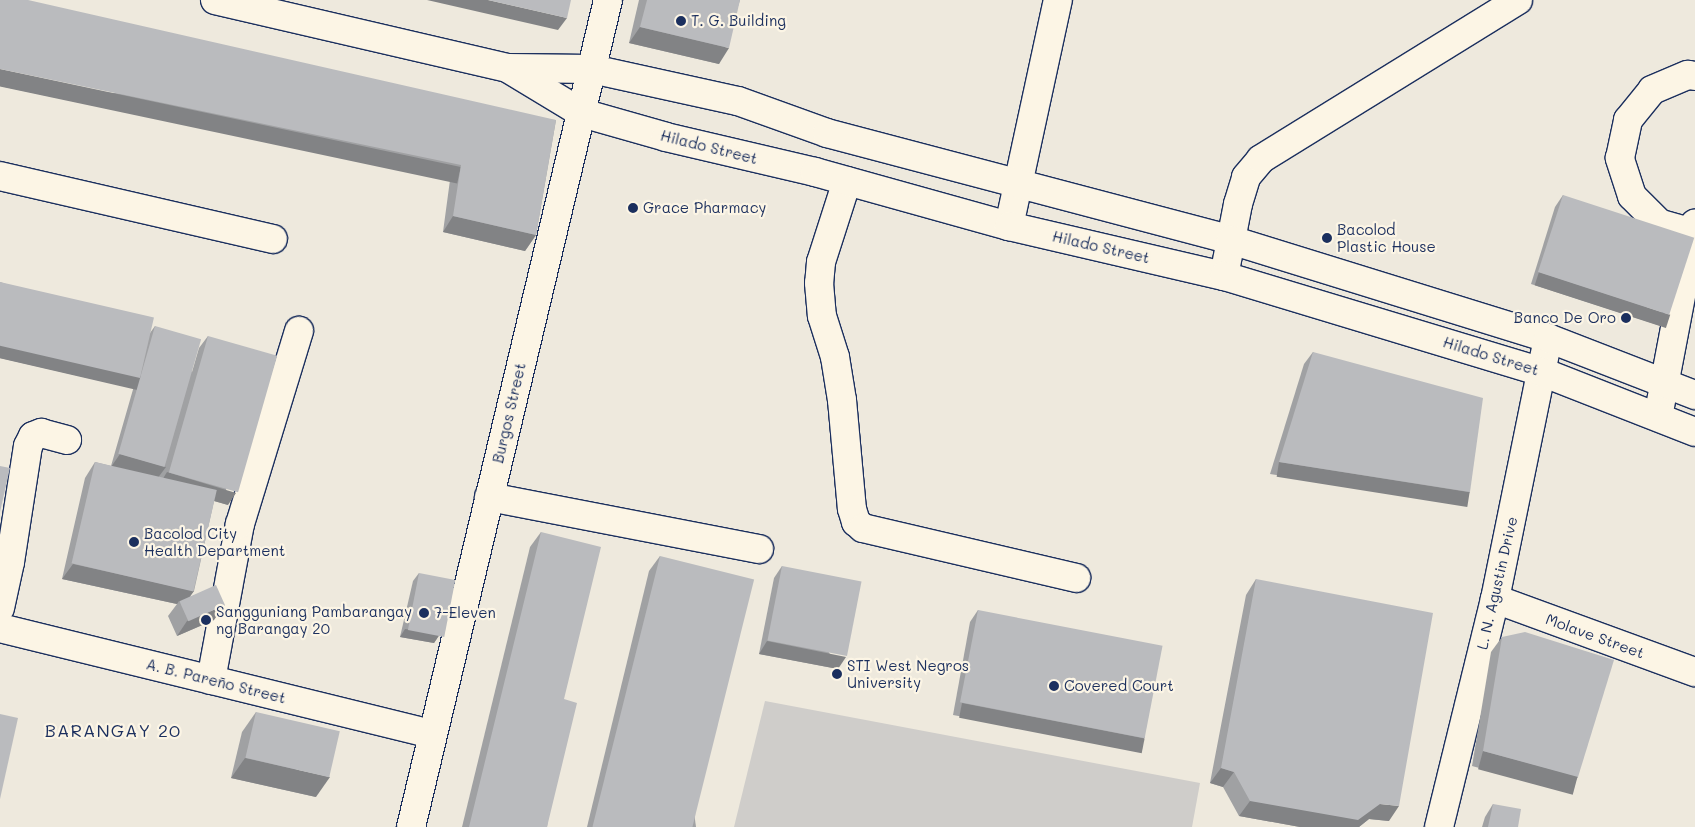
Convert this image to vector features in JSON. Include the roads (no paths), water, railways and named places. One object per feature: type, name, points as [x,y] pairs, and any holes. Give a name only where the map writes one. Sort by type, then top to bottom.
[{"type":"main road","name":"Hilado Street","points":[[215,0],[508,68],[592,69],[738,101],[827,133],[1231,240],[1548,338],[1695,395]]},
{"type":"main road","name":"Burgos Street","points":[[411,827],[608,0]]},
{"type":"main road","points":[[1009,226],[1020,183],[1058,0]]},
{"type":"main road","points":[[1224,276],[1238,204],[1246,177],[1261,159],[1518,0]]},
{"type":"main road","name":"Hilado Street","points":[[508,68],[582,113],[666,137],[815,172],[1009,226],[1224,276],[1542,372],[1695,432]]},
{"type":"main road","points":[[1658,417],[1694,228],[1659,223],[1632,196],[1620,158],[1628,120],[1652,90],[1688,76],[1695,76]]},
{"type":"main road","points":[[815,172],[827,133]]},
{"type":"main road","points":[[0,176],[273,239]]},
{"type":"main road","points":[[847,181],[821,262],[819,283],[822,316],[835,357],[842,400],[852,509],[856,522],[863,528],[1076,578]]},
{"type":"main road","points":[[211,680],[240,524],[298,331]]},
{"type":"main road","name":"L. N. Agustin Drive","points":[[1439,827],[1496,599],[1548,338]]},
{"type":"main road","points":[[0,608],[10,562],[28,446],[33,436],[41,434],[67,440]]},
{"type":"main road","points":[[489,497],[759,549]]},
{"type":"main road","name":"Molave Street","points":[[1496,599],[1695,672]]},
{"type":"main road","name":"A. B. Pareño Street","points":[[0,628],[432,734]]},
{"type":"place","name":"T. G. Building","points":[[681,21]]},
{"type":"place","name":"Grace Pharmacy","points":[[633,208]]},
{"type":"place","name":"Bacolod Plastic House","points":[[1327,238]]},
{"type":"place","name":"Banco De Oro","points":[[1626,318]]},
{"type":"place","name":"Bacolod City Health Department","points":[[134,542]]},
{"type":"place","name":"7-Eleven","points":[[424,613]]},
{"type":"place","name":"Sangguniang Pambarangay ng Barangay 20","points":[[206,620]]},
{"type":"place","name":"STI West Negros University","points":[[837,674]]},
{"type":"place","name":"Covered Court","points":[[1054,686]]},
{"type":"district","name":"BARANGAY 20","points":[[113,730]]}]
